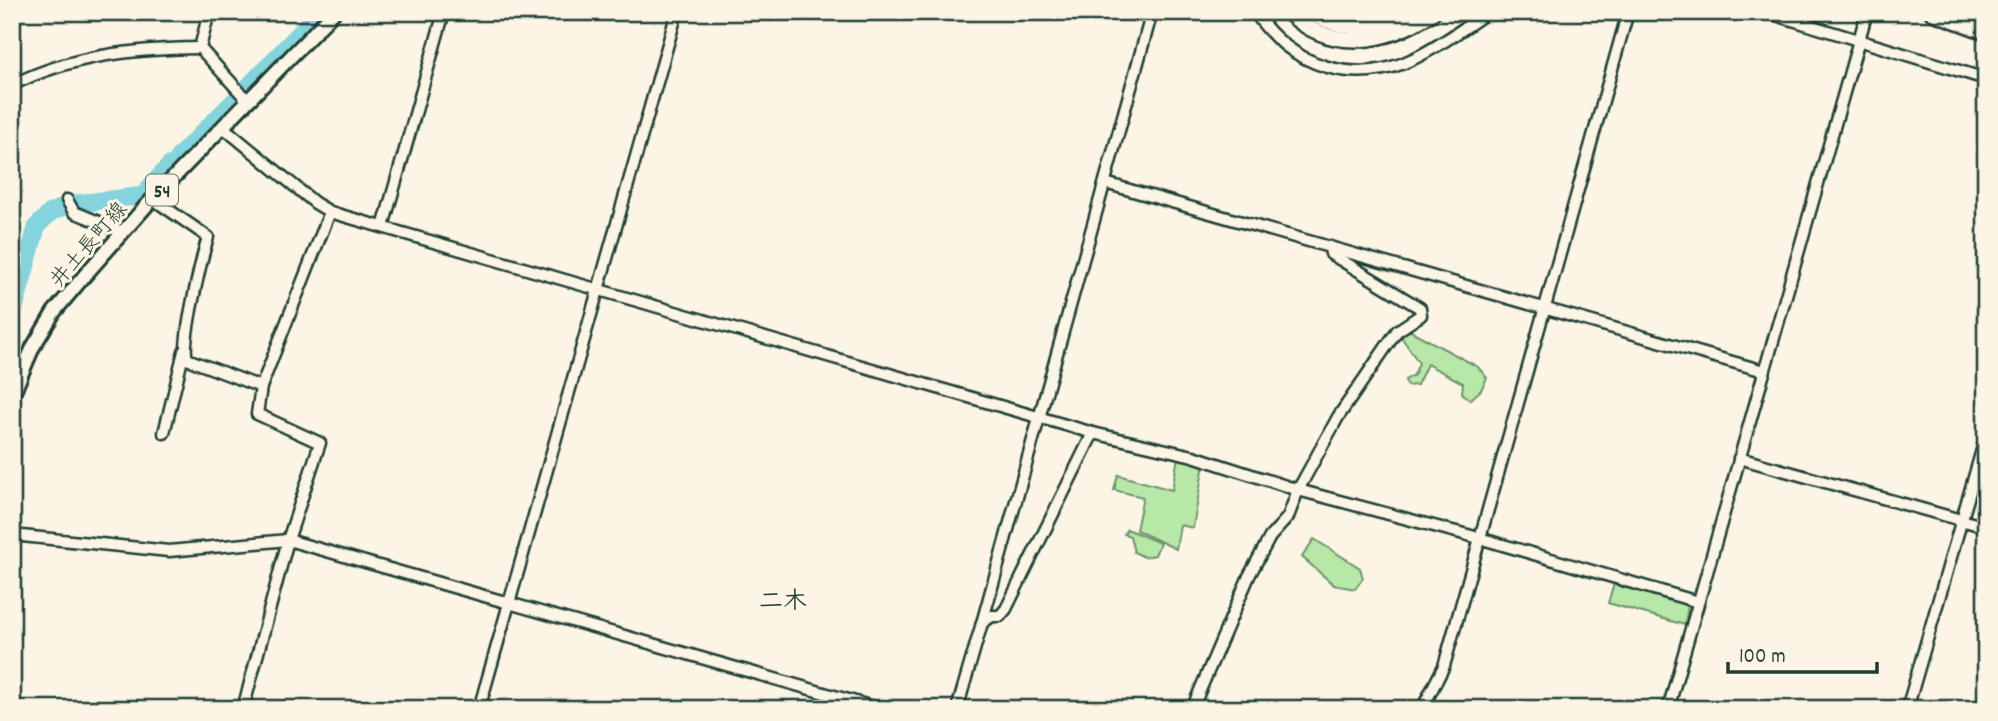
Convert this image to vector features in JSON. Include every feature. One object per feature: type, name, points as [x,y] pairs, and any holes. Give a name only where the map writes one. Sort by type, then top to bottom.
[{"type":"highway","points":[[1288,12],[1325,36],[1358,41],[1394,35],[1433,12]]},
{"type":"highway","points":[[1310,12],[1330,22],[1361,27],[1388,22],[1406,12]]},
{"type":"highway","points":[[1927,12],[1954,20]]},
{"type":"highway","points":[[1932,12],[1986,32]]},
{"type":"main road","name":"井土長町線","points":[[12,396],[33,347],[54,312],[153,199],[334,12]]},
{"type":"street","points":[[200,48],[209,12]]},
{"type":"street","points":[[383,227],[444,12]]},
{"type":"street","points":[[479,709],[677,12]]},
{"type":"street","points":[[957,709],[1152,12]]},
{"type":"street","points":[[1255,12],[1276,40],[1306,60],[1326,69],[1364,72],[1414,59],[1488,12]]},
{"type":"street","points":[[1423,709],[1444,666],[1628,12]]},
{"type":"street","points":[[1766,12],[1859,38],[1986,79]]},
{"type":"street","points":[[1668,709],[1867,12]]},
{"type":"street","points":[[12,85],[42,71],[93,56],[141,50],[200,48],[248,101]]},
{"type":"street","points":[[223,127],[315,203],[330,212],[1093,433],[1193,456],[1298,490],[1479,538],[1698,602]]},
{"type":"street","points":[[1105,183],[1764,371]]},
{"type":"street","points":[[153,199],[208,237],[196,275],[194,307],[164,433]]},
{"type":"street","points":[[67,200],[74,212],[123,232]]},
{"type":"street","points":[[243,709],[288,540],[320,443],[257,414],[261,387],[330,212]]},
{"type":"street","points":[[1192,709],[1249,576],[1270,537],[1288,517],[1298,490],[1338,417],[1397,331],[1420,315],[1420,307],[1331,254],[1330,247]]},
{"type":"street","points":[[184,351],[187,359],[261,387]]},
{"type":"street","points":[[982,623],[992,616],[1000,616],[1006,609],[1093,433]]},
{"type":"street","points":[[1907,709],[1986,436]]},
{"type":"street","points":[[1739,458],[1986,527]]},
{"type":"street","points":[[12,535],[169,551],[288,540],[880,709]]},
{"type":"green space","points":[[1411,331],[1478,367],[1487,378],[1481,390],[1470,400],[1462,393],[1463,383],[1427,364],[1417,385],[1407,386],[1405,380],[1414,375],[1419,363],[1402,338],[1405,332]]},
{"type":"green space","points":[[1178,457],[1204,464],[1193,528],[1180,525],[1176,549],[1136,530],[1143,497],[1114,490],[1118,475],[1172,490]]},
{"type":"green space","points":[[1127,529],[1160,543],[1155,555],[1144,557],[1134,552],[1130,536],[1124,534]]},
{"type":"green space","points":[[1314,539],[1360,568],[1363,578],[1355,589],[1334,585],[1302,557]]},
{"type":"green space","points":[[1614,584],[1688,605],[1685,625],[1608,603]]},
{"type":"waterway","points":[[246,89],[320,12]]},
{"type":"waterway","points":[[179,156],[234,101]]},
{"type":"waterway","points":[[148,189],[170,165]]},
{"type":"waterway","points":[[73,204],[140,196]]},
{"type":"waterway","points":[[12,317],[37,226],[51,212],[66,206]]},
{"type":"district","name":"二木","points":[[783,600]]}]
